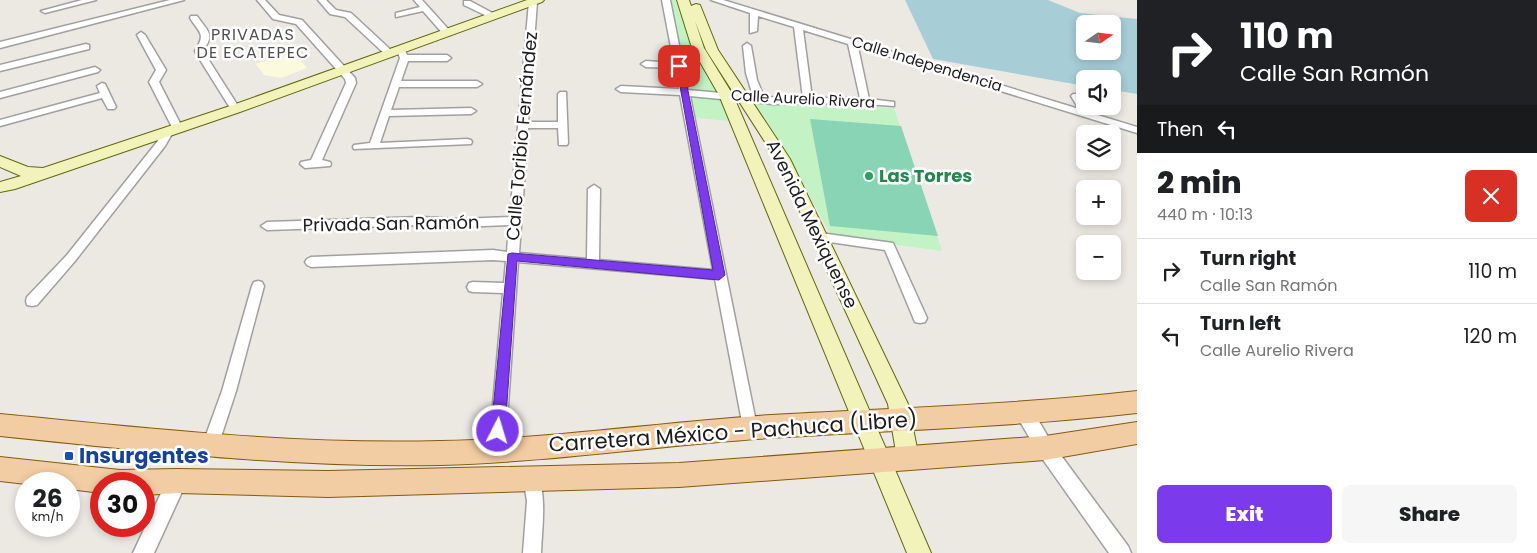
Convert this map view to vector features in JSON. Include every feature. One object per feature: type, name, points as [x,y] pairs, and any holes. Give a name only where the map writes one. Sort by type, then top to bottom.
[{"type":"main road","name":"Avenida Mexiquense","points":[[683,0],[698,48],[726,95],[919,553]]},
{"type":"main road","name":"Avenida Mexiquense","points":[[694,0],[712,50],[752,98],[784,159],[898,404],[908,458]]},
{"type":"main road","points":[[3,188],[342,71],[398,54],[447,33],[535,1]]},
{"type":"main road","points":[[0,161],[26,172],[44,173]]},
{"type":"main road","name":"Carretera México - Pachuca (Libre)","points":[[0,424],[210,446],[315,453],[441,453],[750,428],[1024,412],[1098,407],[1137,402]]},
{"type":"main road","name":"Carretera México - Pachuca (Libre)","points":[[0,470],[120,483],[178,481],[328,484],[679,475],[1045,448],[1137,433]]},
{"type":"street","points":[[43,0],[45,14],[92,0]]},
{"type":"street","points":[[0,44],[178,0]]},
{"type":"street","points":[[261,0],[276,17],[299,22],[350,78],[351,83],[315,164]]},
{"type":"street","points":[[322,0],[333,12],[348,15],[398,54],[447,58]]},
{"type":"street","points":[[418,0],[447,33]]},
{"type":"street","points":[[666,0],[750,428]]},
{"type":"street","name":"Calle Independencia","points":[[716,0],[740,4],[754,12],[1076,111]]},
{"type":"street","name":"Calle Toribio Fernández","points":[[497,449],[522,126],[535,1]]},
{"type":"street","points":[[467,3],[494,16]]},
{"type":"street","points":[[399,15],[425,8]]},
{"type":"street","points":[[753,31],[754,12]]},
{"type":"street","points":[[194,18],[206,36],[206,40],[199,51],[235,108]]},
{"type":"street","points":[[798,25],[808,100]]},
{"type":"street","points":[[32,301],[71,258],[173,130],[154,82],[160,70],[141,35]]},
{"type":"street","points":[[852,42],[865,101]]},
{"type":"street","points":[[747,46],[749,67],[755,91],[752,98]]},
{"type":"street","points":[[374,146],[395,84],[398,54]]},
{"type":"street","points":[[646,64],[679,66]]},
{"type":"street","points":[[0,68],[94,66]]},
{"type":"street","points":[[0,95],[94,66]]},
{"type":"street","points":[[94,66],[111,107]]},
{"type":"street","points":[[0,123],[94,66]]},
{"type":"street","points":[[395,84],[477,84]]},
{"type":"street","name":"Calle Aurelio Rivera","points":[[621,89],[752,98],[865,101],[892,104]]},
{"type":"street","points":[[563,94],[563,143]]},
{"type":"street","points":[[386,113],[471,111]]},
{"type":"street","name":"Calle Independencia","points":[[1090,115],[1137,130]]},
{"type":"street","points":[[522,126],[563,125]]},
{"type":"street","points":[[358,147],[467,142]]},
{"type":"street","points":[[592,264],[594,189]]},
{"type":"street","name":"Privada San Ramón","points":[[267,226],[421,221],[459,223],[515,221]]},
{"type":"street","points":[[820,237],[889,246],[920,318]]},
{"type":"street","points":[[311,262],[493,256],[719,275]]},
{"type":"street","points":[[210,446],[229,391],[258,286]]},
{"type":"street","points":[[473,287],[510,288]]},
{"type":"street","points":[[1024,412],[1045,448],[1121,553]]},
{"type":"street","points":[[531,478],[535,501],[532,553]]},
{"type":"street","points":[[143,553],[178,481]]},
{"type":"shaded area","points":[[294,52],[307,68],[281,78],[264,75],[256,64]]},
{"type":"green space","points":[[669,0],[676,0],[694,47],[720,93],[731,121],[696,118],[673,26]]},
{"type":"green space","name":"Las Torres","points":[[752,102],[894,108],[942,251],[831,236],[790,159]]},
{"type":"green space","name":"Las Torres","points":[[810,119],[901,126],[938,236],[830,226]]},
{"type":"water","points":[[905,0],[1048,0],[1080,13],[1099,15],[1076,15],[1076,60],[1121,60],[1121,17],[1137,19],[1137,94],[1121,91],[1121,70],[1076,70],[1076,84],[933,59]]},
{"type":"place","name":"Las Torres","points":[[869,176]]},
{"type":"place","name":"Insurgentes","points":[[69,456]]},
{"type":"district","name":"PRIVADAS DE ECATEPEC","points":[[253,43]]},
{"type":"route","points":[[498,431],[512,257],[719,275],[679,66]]}]
